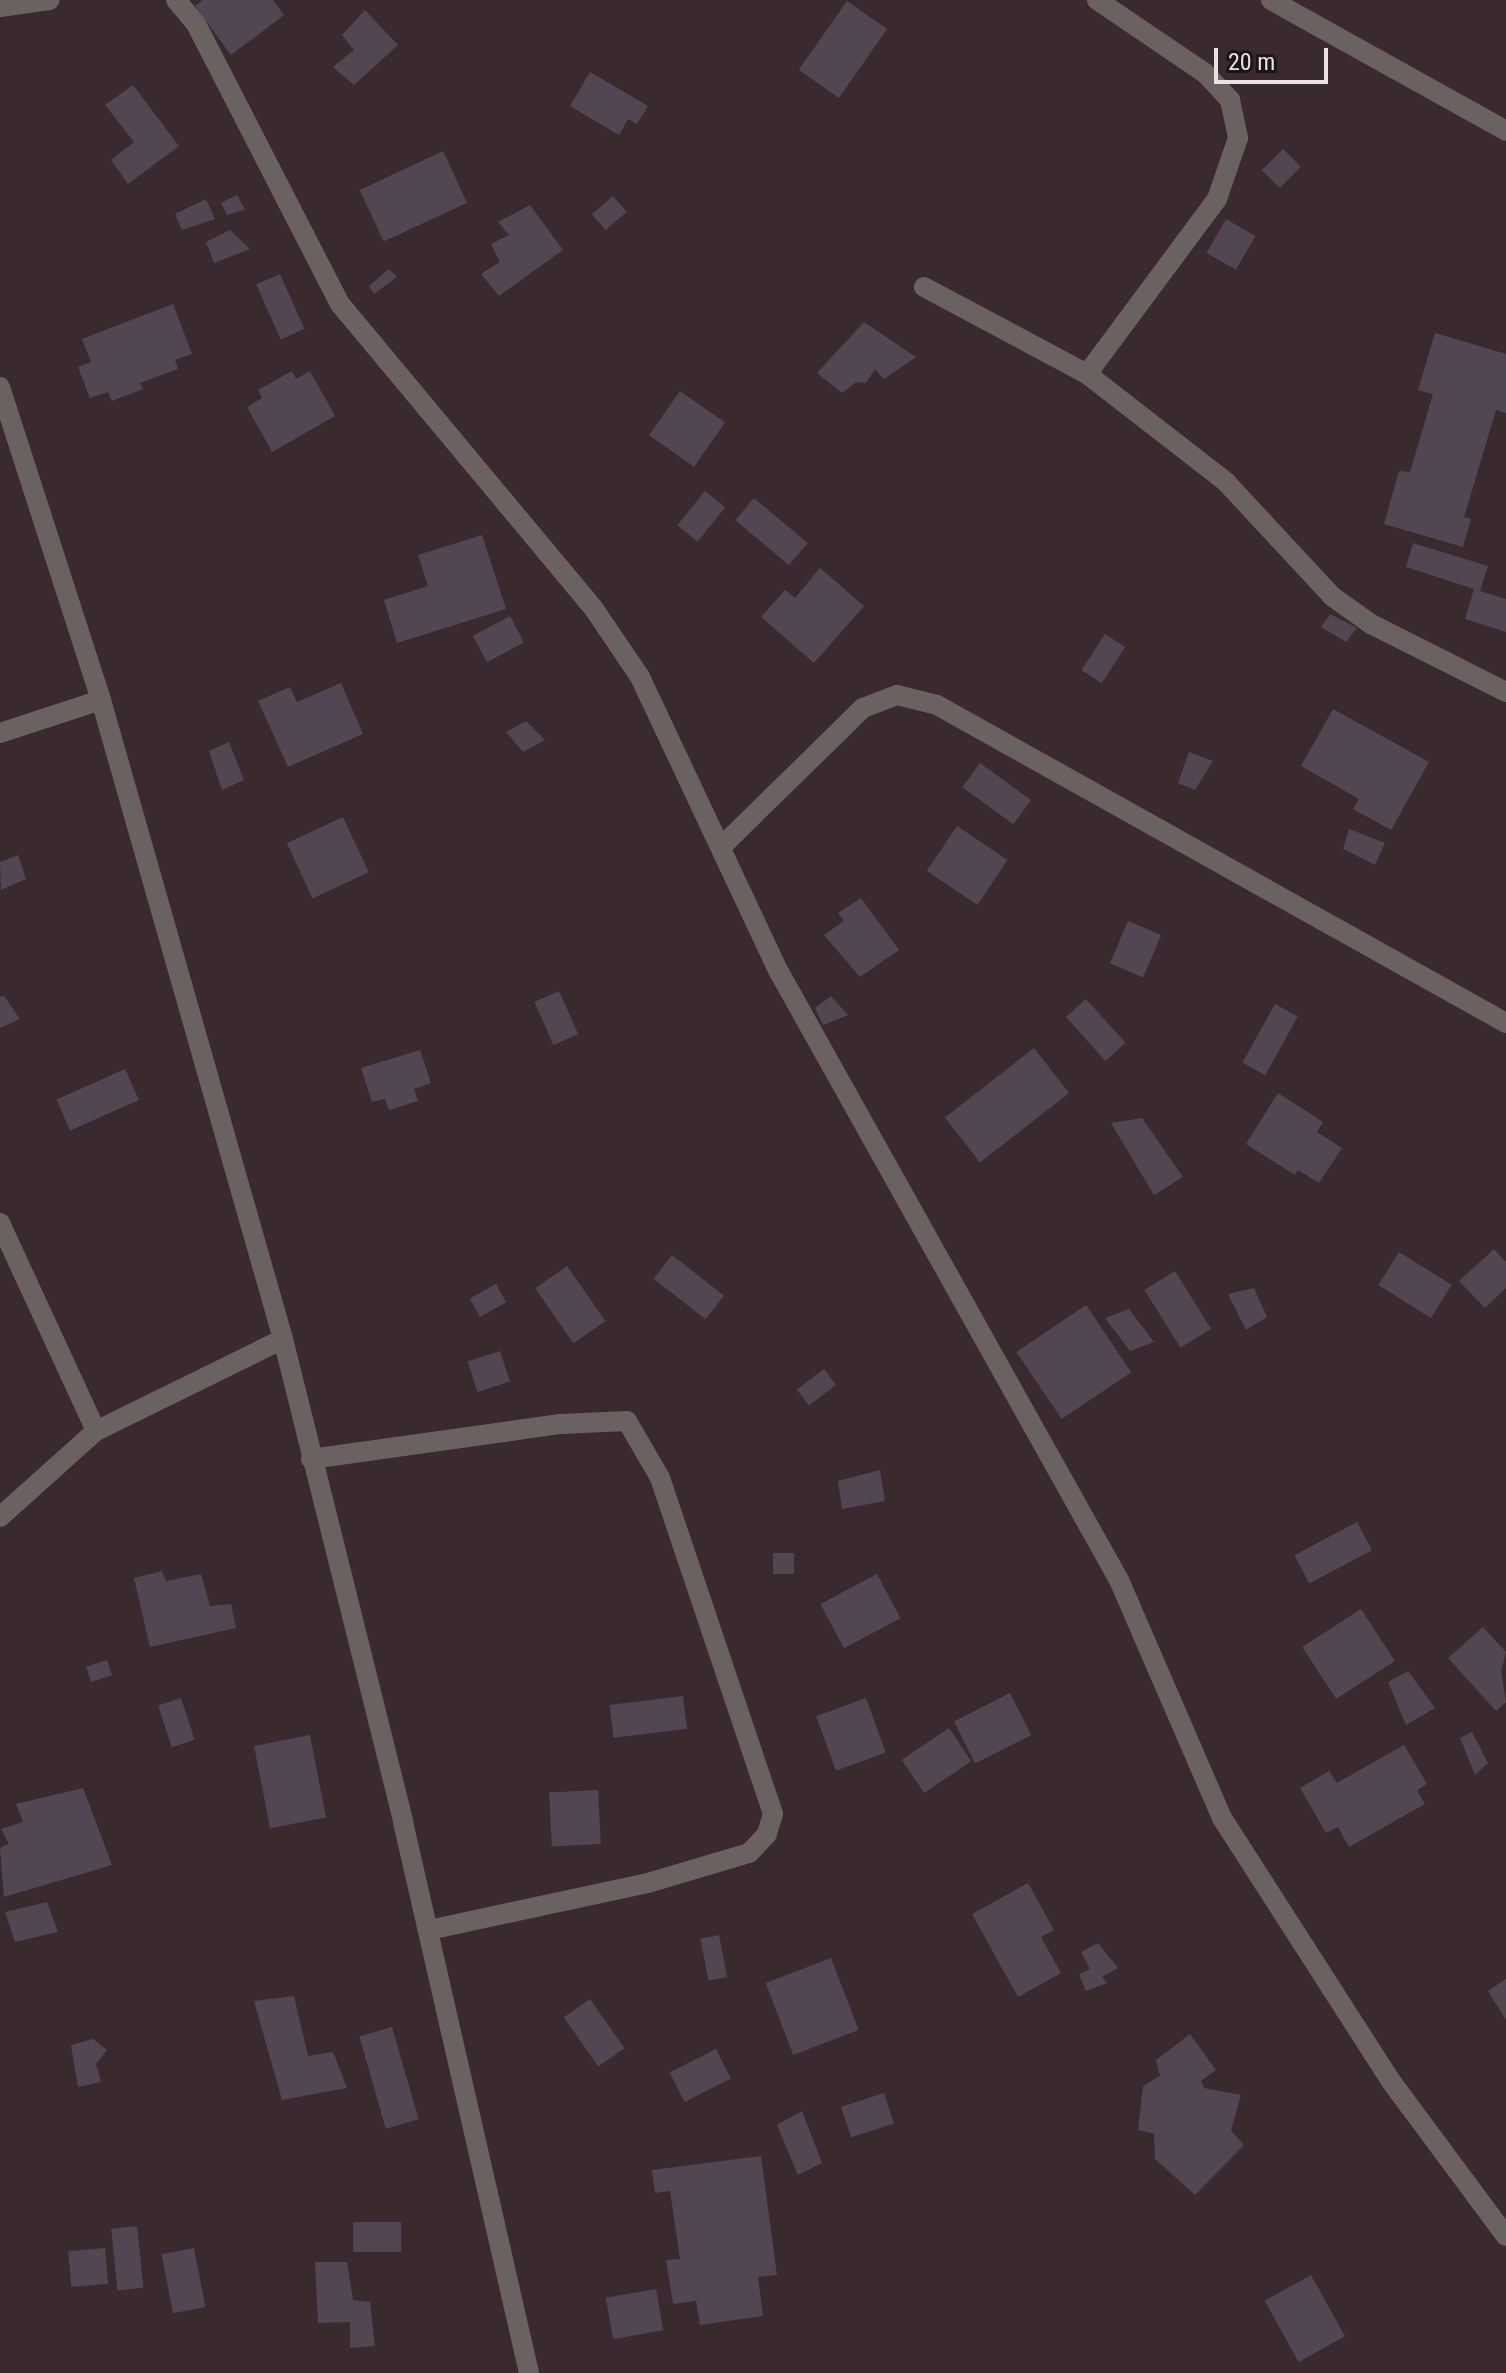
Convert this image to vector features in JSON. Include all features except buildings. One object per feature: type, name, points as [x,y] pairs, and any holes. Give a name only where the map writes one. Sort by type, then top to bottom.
[{"type":"street","points":[[0,7],[50,0]]},
{"type":"street","points":[[176,0],[196,24],[340,304],[594,609],[640,677],[779,972],[1119,1580],[1222,1818],[1393,2084],[1506,2236]]},
{"type":"street","points":[[1087,374],[1217,199],[1238,138],[1230,100],[1205,73],[1097,0]]},
{"type":"street","points":[[1271,0],[1506,131]]},
{"type":"street","points":[[924,287],[1087,374],[1226,482],[1333,597],[1371,624],[1506,692]]},
{"type":"street","points":[[0,387],[101,700],[283,1339],[428,1930],[529,2373]]},
{"type":"street","points":[[721,847],[863,708],[897,695],[937,705],[1506,1023]]},
{"type":"street","points":[[0,733],[101,700]]},
{"type":"street","points":[[0,1223],[96,1431]]},
{"type":"street","points":[[0,1517],[96,1431],[283,1339]]},
{"type":"street","points":[[311,1459],[561,1424],[627,1421],[660,1478],[679,1529],[773,1814],[767,1834],[749,1853],[648,1883],[428,1930]]}]
